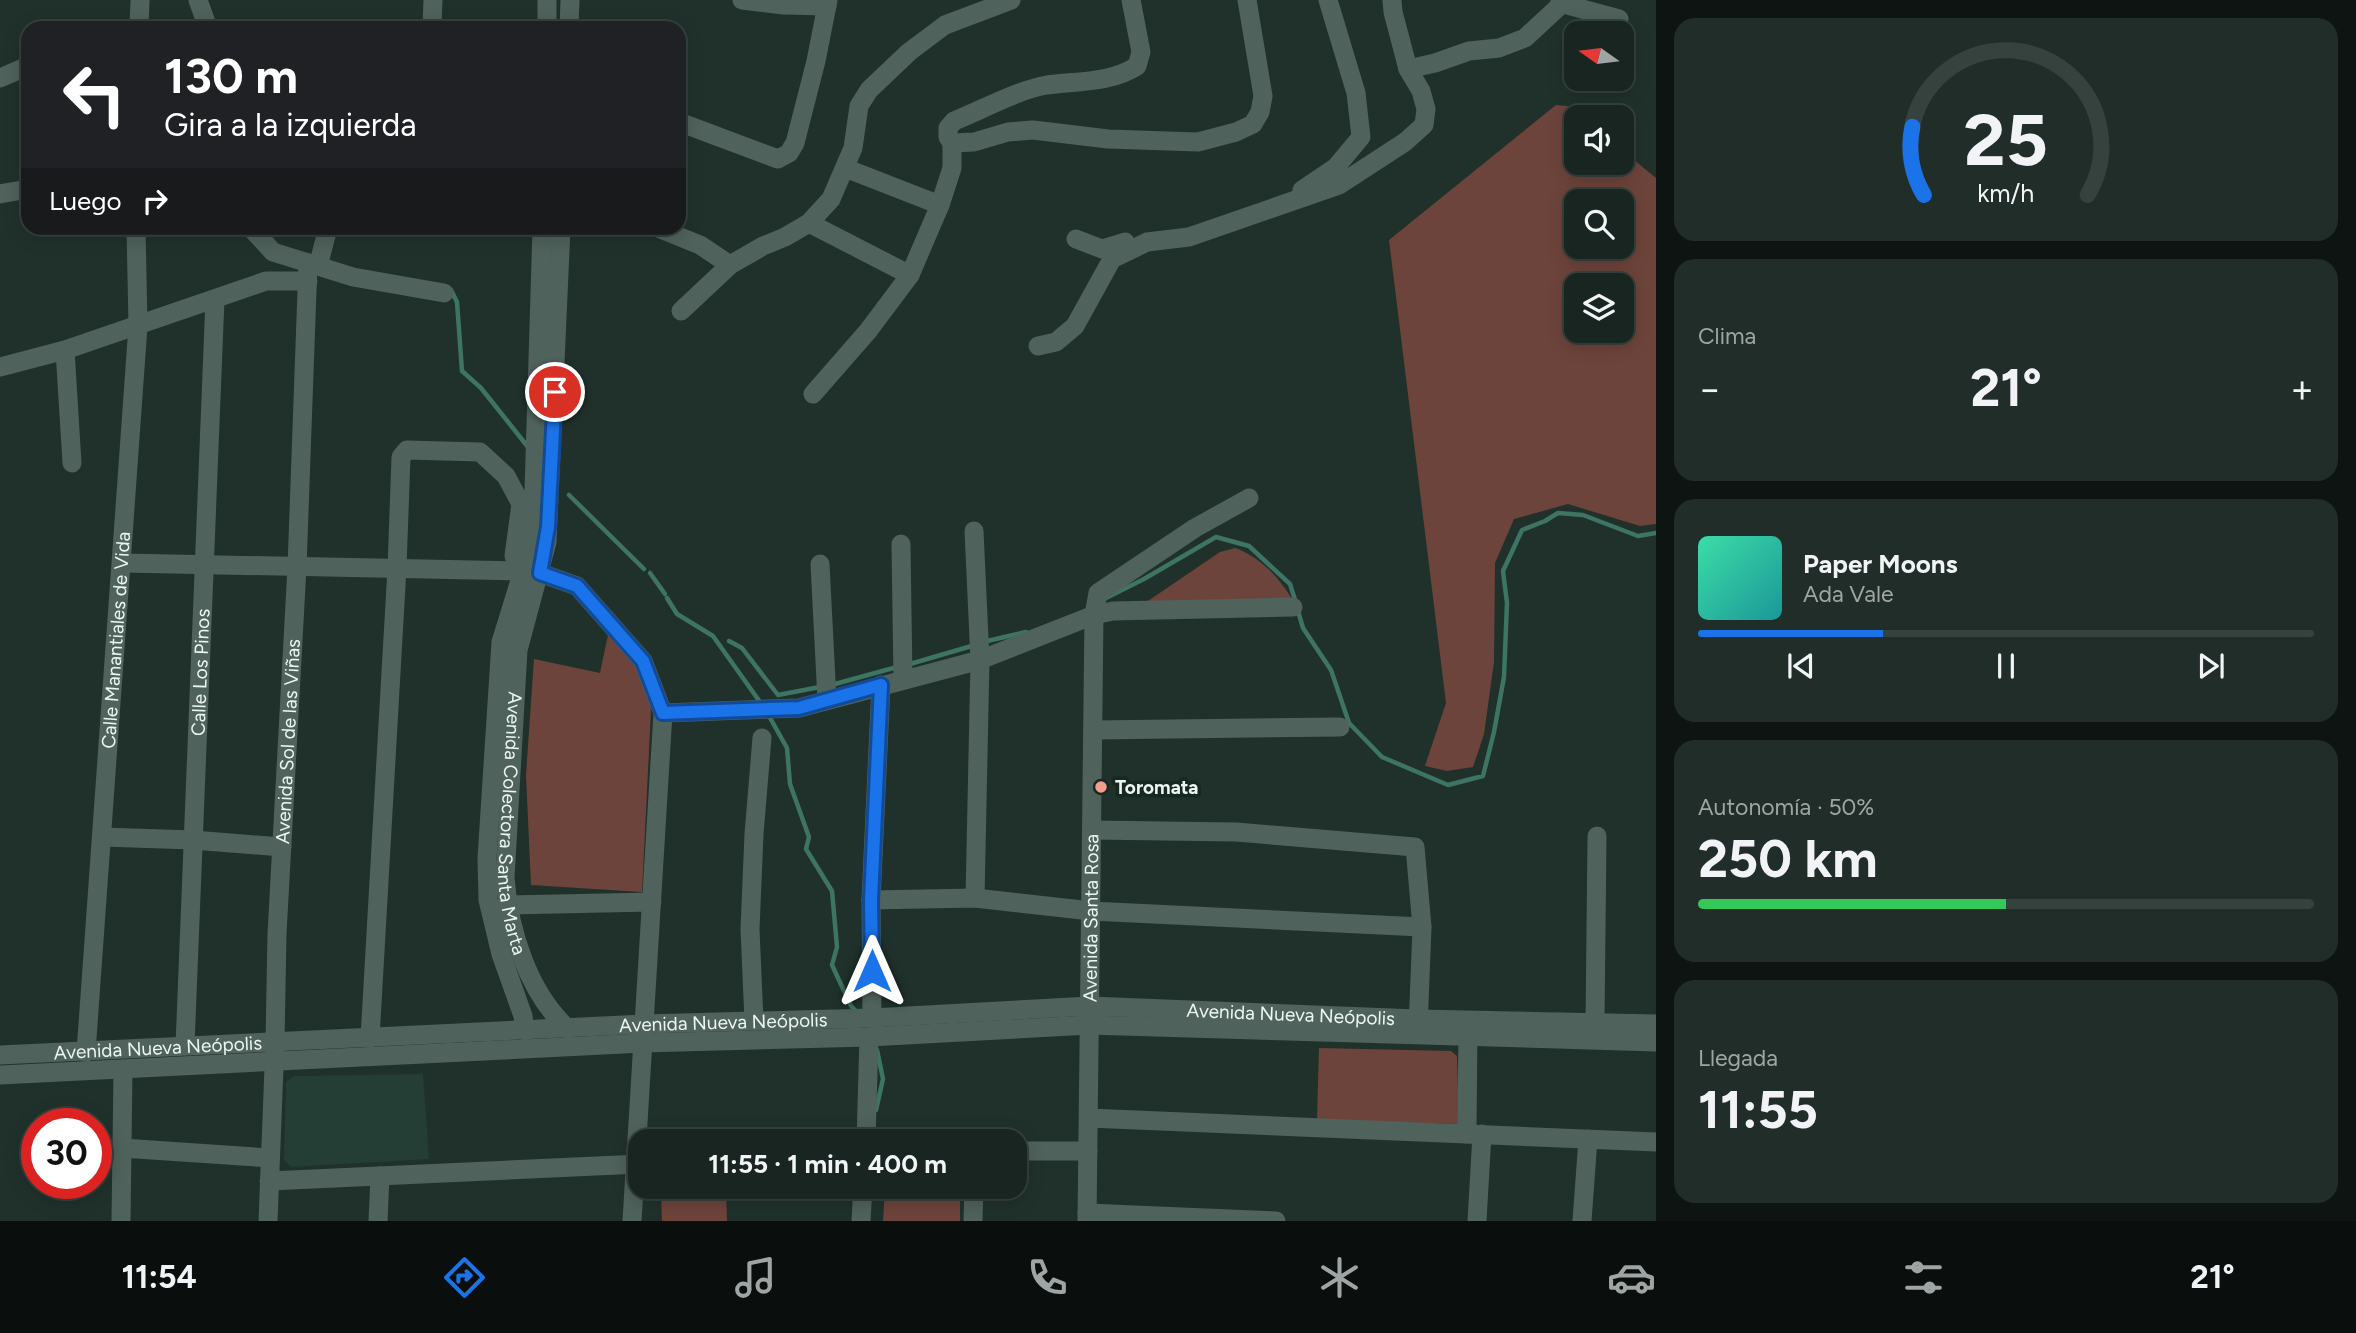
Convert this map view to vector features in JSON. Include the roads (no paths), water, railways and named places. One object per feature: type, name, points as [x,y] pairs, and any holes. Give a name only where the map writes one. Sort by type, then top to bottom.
[{"type":"street","points":[[139,21],[140,0]]},
{"type":"street","points":[[198,0],[206,21]]},
{"type":"street","points":[[432,21],[433,0]]},
{"type":"street","points":[[547,0],[547,21]]},
{"type":"street","points":[[569,21],[570,0]]},
{"type":"street","points":[[686,125],[778,159],[789,153],[795,143],[816,61],[827,3],[784,5],[742,0]]},
{"type":"street","points":[[681,312],[730,265],[809,223],[831,199],[853,148],[859,106],[869,90],[909,52],[945,25],[1011,0]]},
{"type":"street","points":[[813,394],[910,275],[940,205],[952,168],[952,143],[948,137],[948,128],[954,121],[1045,86],[1082,83],[1129,71],[1138,66],[1141,51],[1130,0]]},
{"type":"street","points":[[952,143],[974,142],[1008,132],[1033,130],[1108,139],[1198,142],[1236,132],[1253,124],[1260,112],[1263,96],[1247,0]]},
{"type":"street","points":[[1280,204],[1336,167],[1361,137],[1356,93],[1328,0]]},
{"type":"street","points":[[1076,239],[1102,249],[1126,242],[1189,237],[1339,185],[1405,142],[1424,125],[1426,109],[1421,91],[1408,69],[1392,0]]},
{"type":"street","points":[[1408,69],[1469,51],[1499,48],[1525,38],[1564,1],[1619,19]]},
{"type":"street","points":[[0,78],[21,69]]},
{"type":"street","points":[[845,168],[940,205]]},
{"type":"street","points":[[0,194],[21,190]]},
{"type":"street","points":[[809,223],[910,275]]},
{"type":"street","name":"Calle Manantiales de Vida","points":[[86,1052],[138,326],[136,235]]},
{"type":"street","points":[[257,235],[273,252],[311,270],[444,293]]},
{"type":"street","name":"Avenida Sol de las Viñas","points":[[268,1221],[277,934],[311,270],[325,235]]},
{"type":"street","name":"Avenida Colectora Santa Marta","points":[[542,235],[533,524],[525,571],[516,676],[505,878],[507,905],[517,944],[551,1013],[568,1029]]},
{"type":"street","name":"Avenida Colectora Santa Marta","points":[[526,1031],[501,954],[488,900],[487,858],[502,642],[525,571],[547,541],[561,235]]},
{"type":"street","points":[[675,235],[700,245],[730,265]]},
{"type":"street","points":[[1038,346],[1056,342],[1075,326],[1112,259],[1147,242]]},
{"type":"street","points":[[0,367],[65,350],[266,281],[311,270]]},
{"type":"street","name":"Calle Los Pinos","points":[[185,1045],[215,299]]},
{"type":"street","points":[[65,350],[72,463]]},
{"type":"street","points":[[370,1038],[401,457],[407,450],[480,452],[506,476],[521,504],[525,571]]},
{"type":"street","name":"Avenida Santa Rosa","points":[[1087,1217],[1094,615],[1098,593],[1195,528],[1249,498]]},
{"type":"street","points":[[974,531],[980,660],[975,898]]},
{"type":"street","points":[[901,544],[903,679]]},
{"type":"street","points":[[123,563],[525,571],[577,586],[643,661],[663,713],[640,1129]]},
{"type":"street","points":[[820,564],[827,700]]},
{"type":"street","points":[[663,713],[799,708],[980,660],[1094,615],[1113,611],[1293,607]]},
{"type":"street","points":[[866,1129],[871,900],[881,685]]},
{"type":"street","points":[[1093,730],[1340,727]]},
{"type":"street","points":[[754,1021],[750,929],[762,738]]},
{"type":"street","points":[[1092,830],[1236,832],[1415,847],[1422,927],[1418,1028]]},
{"type":"street","points":[[1595,1023],[1597,836]]},
{"type":"street","points":[[102,837],[282,847]]},
{"type":"street","points":[[871,900],[975,898],[1091,911],[1422,927]]},
{"type":"street","points":[[507,905],[652,902]]},
{"type":"street","name":"Avenida Nueva Neópolis","points":[[0,1055],[185,1045],[275,1052],[1089,1015],[1494,1030],[1656,1042]]},
{"type":"street","name":"Avenida Nueva Neópolis","points":[[0,1075],[123,1069],[370,1038],[568,1029],[644,1034],[754,1021],[870,1027]]},
{"type":"street","name":"Avenida Nueva Neópolis","points":[[1494,1030],[1595,1023],[1656,1024]]},
{"type":"street","points":[[1467,1029],[1475,1134],[1477,1221]]},
{"type":"street","points":[[121,1221],[123,1069]]},
{"type":"street","points":[[1089,1118],[1656,1142]]},
{"type":"street","points":[[1582,1221],[1588,1139]]},
{"type":"street","points":[[122,1148],[270,1158]]},
{"type":"street","points":[[1027,1151],[1088,1151]]},
{"type":"street","points":[[269,1181],[628,1164]]},
{"type":"street","points":[[378,1221],[380,1175]]},
{"type":"street","points":[[632,1221],[634,1199]]},
{"type":"street","points":[[861,1221],[862,1199]]},
{"type":"street","points":[[973,1221],[974,1199]]},
{"type":"street","points":[[1087,1217],[1276,1221]]},
{"type":"waterway","points":[[451,290],[457,302],[462,371],[481,388],[528,447]]},
{"type":"waterway","points":[[569,495],[644,569]]},
{"type":"waterway","points":[[1298,611],[1303,628],[1331,670],[1349,723],[1382,757],[1448,785],[1483,776],[1504,677],[1507,603],[1503,571],[1522,530],[1558,513],[1583,515],[1638,536],[1656,533]]},
{"type":"waterway","points":[[1106,598],[1216,537],[1249,546],[1290,584],[1296,603]]},
{"type":"waterway","points":[[650,573],[665,594]]},
{"type":"waterway","points":[[667,598],[677,614],[713,636],[760,702]]},
{"type":"waterway","points":[[983,642],[1026,632]]},
{"type":"waterway","points":[[729,641],[742,648],[778,695],[820,687]]},
{"type":"waterway","points":[[910,664],[975,645]]},
{"type":"waterway","points":[[835,684],[897,667]]},
{"type":"waterway","points":[[769,716],[787,748],[790,784],[809,837],[806,849],[832,891],[837,947],[832,965],[851,1006],[858,1013]]},
{"type":"waterway","points":[[876,1110],[883,1079],[877,1050]]},
{"type":"place","name":"Toromata","points":[[1101,787]]}]
